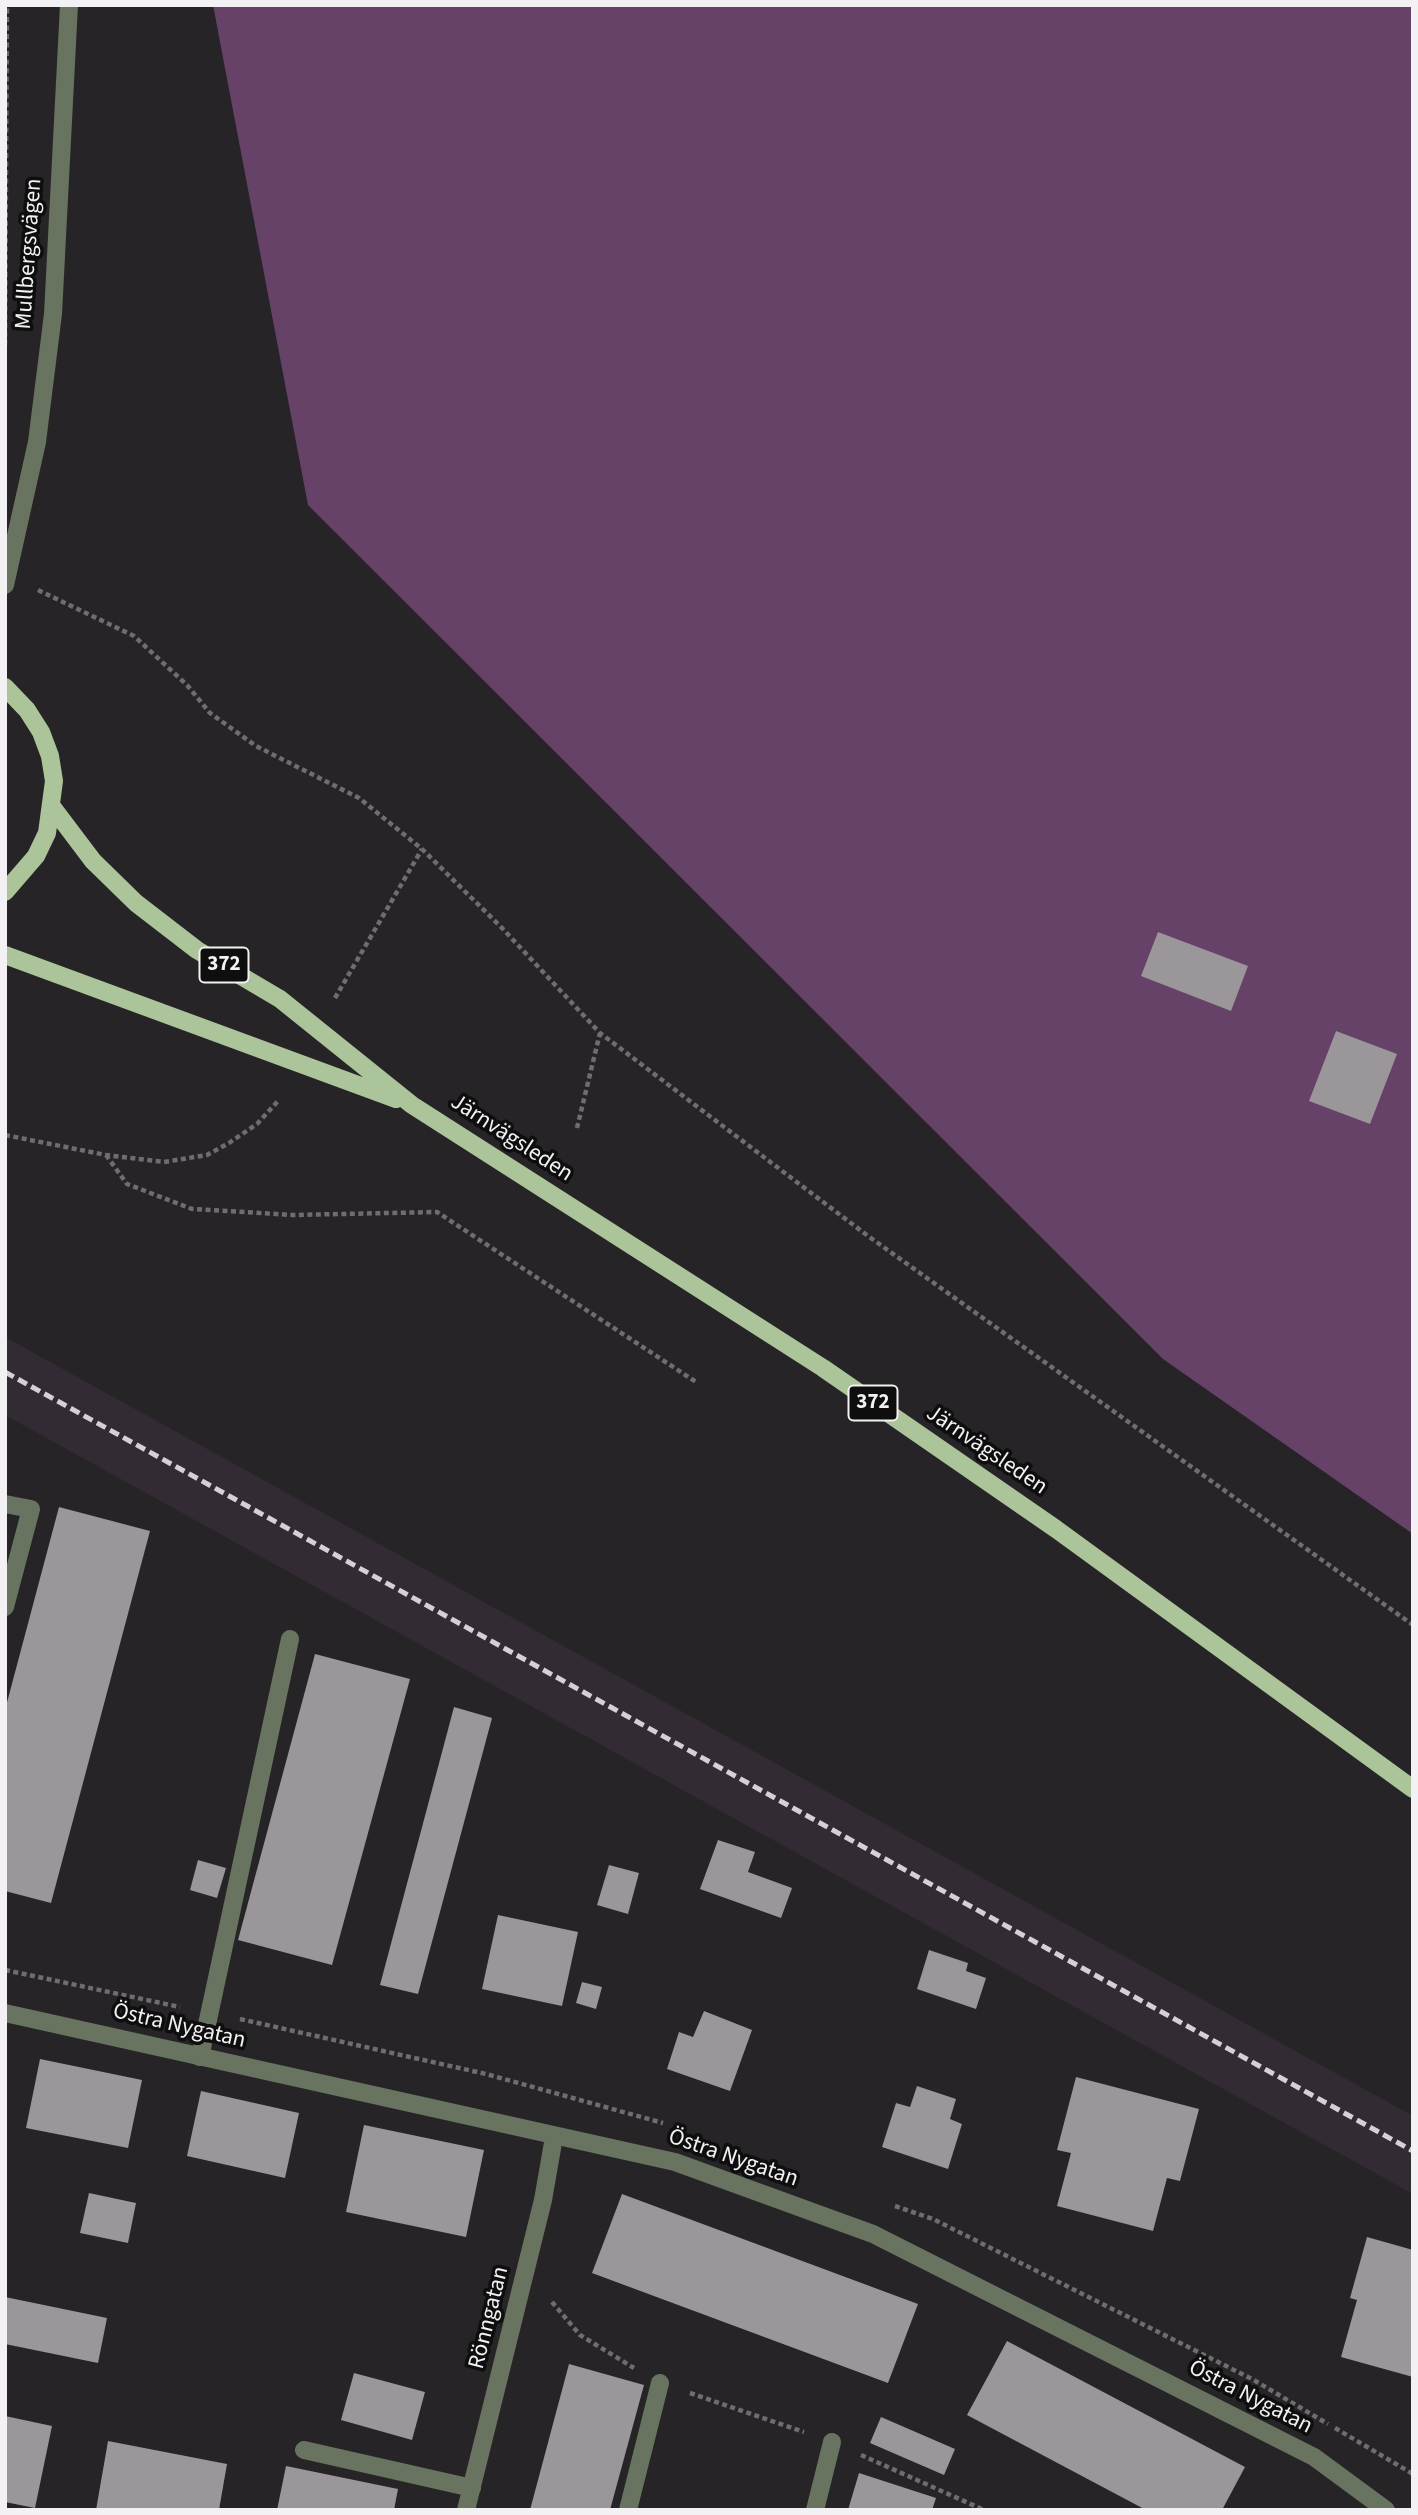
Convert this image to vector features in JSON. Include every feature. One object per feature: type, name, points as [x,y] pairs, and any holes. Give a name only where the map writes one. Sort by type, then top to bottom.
[{"type":"main road","points":[[5,687],[27,710],[41,732],[50,756],[54,782],[53,808],[47,833],[36,856],[5,892]]},
{"type":"main road","name":"Järnvägsleden","points":[[53,808],[93,861],[136,903],[197,950],[280,999],[412,1105],[834,1376],[1172,1610],[1413,1789]]},
{"type":"main road","name":"Järnvägsleden","points":[[5,955],[412,1105]]},
{"type":"street","name":"Mullbergsvägen","points":[[7,581],[37,442],[53,314],[69,5]]},
{"type":"street","points":[[5,1504],[31,1509],[5,1607]]},
{"type":"street","points":[[200,2057],[290,1639]]},
{"type":"street","name":"Östra Nygatan","points":[[7,2018],[200,2057],[675,2162],[873,2234],[1314,2458],[1386,2510]]},
{"type":"street","name":"Rönngatan","points":[[466,2510],[541,2212],[554,2137]]},
{"type":"street","points":[[628,2510],[660,2383]]},
{"type":"street","points":[[815,2510],[832,2442]]},
{"type":"street","points":[[304,2450],[472,2488]]},
{"type":"path","points":[[5,345],[7,5]]},
{"type":"path","points":[[7,581],[134,636],[187,685],[210,713],[256,746],[359,798],[422,849],[502,928],[600,1033],[868,1236],[1413,1625]]},
{"type":"path","points":[[335,998],[422,849]]},
{"type":"path","points":[[577,1128],[600,1033]]},
{"type":"path","points":[[5,1135],[106,1155],[164,1162],[206,1155],[257,1124],[278,1101]]},
{"type":"path","points":[[106,1155],[127,1184],[192,1209],[293,1214],[437,1212],[696,1382]]},
{"type":"path","points":[[832,2442],[984,2510]]},
{"type":"shaded area","points":[[213,5],[1413,5],[1413,1534],[1163,1359],[308,505]]},
{"type":"shaded area","points":[[5,1337],[1413,2116],[1413,2194],[5,1415]]},
{"type":"building","points":[[1158,932],[1248,966],[1231,1011],[1141,976]]},
{"type":"building","points":[[1336,1031],[1397,1054],[1370,1124],[1309,1101]]},
{"type":"building","points":[[59,1507],[150,1531],[51,1903],[5,1891],[5,1710]]},
{"type":"building","points":[[315,1654],[410,1679],[332,1965],[238,1940]]},
{"type":"building","points":[[454,1707],[492,1718],[418,1994],[380,1985]]},
{"type":"building","points":[[718,1840],[755,1852],[748,1872],[792,1888],[781,1918],[700,1889]]},
{"type":"building","points":[[198,1860],[226,1868],[217,1898],[190,1890]]},
{"type":"building","points":[[609,1865],[639,1873],[628,1914],[597,1905]]},
{"type":"building","points":[[498,1915],[578,1932],[562,2006],[482,1989]]},
{"type":"building","points":[[929,1950],[968,1963],[966,1971],[986,1978],[976,2009],[917,1989]]},
{"type":"building","points":[[582,1982],[602,1987],[596,2009],[576,2003]]},
{"type":"building","points":[[704,2011],[752,2030],[730,2091],[667,2069],[679,2032],[693,2037]]},
{"type":"building","points":[[40,2059],[142,2080],[128,2148],[26,2128]]},
{"type":"building","points":[[1076,2077],[1199,2109],[1180,2181],[1167,2178],[1153,2231],[1057,2206],[1071,2153],[1057,2150]]},
{"type":"building","points":[[917,2086],[956,2099],[950,2119],[962,2124],[948,2169],[882,2147],[896,2103],[910,2107]]},
{"type":"building","points":[[201,2091],[299,2113],[285,2178],[187,2156]]},
{"type":"building","points":[[364,2125],[484,2150],[466,2237],[346,2212]]},
{"type":"building","points":[[89,2193],[136,2203],[128,2243],[80,2233]]},
{"type":"building","points":[[622,2194],[918,2304],[888,2383],[592,2273]]},
{"type":"building","points":[[1367,2237],[1413,2250],[1413,2377],[1341,2357],[1357,2300],[1350,2298]]},
{"type":"building","points":[[5,2297],[107,2318],[98,2363],[5,2344]]},
{"type":"building","points":[[1007,2341],[1245,2467],[1222,2510],[1146,2510],[967,2415]]},
{"type":"building","points":[[569,2364],[644,2385],[610,2510],[530,2510]]},
{"type":"building","points":[[354,2373],[425,2392],[412,2440],[341,2420]]},
{"type":"building","points":[[5,2416],[52,2426],[35,2508],[5,2502]]},
{"type":"building","points":[[881,2417],[955,2449],[944,2475],[870,2443]]},
{"type":"building","points":[[108,2441],[227,2464],[219,2510],[96,2510]]},
{"type":"building","points":[[286,2466],[398,2489],[394,2510],[277,2510]]},
{"type":"building","points":[[859,2473],[936,2498],[932,2510],[848,2510]]},
{"type":"railway","points":[[5,1372],[1413,2151]]}]
